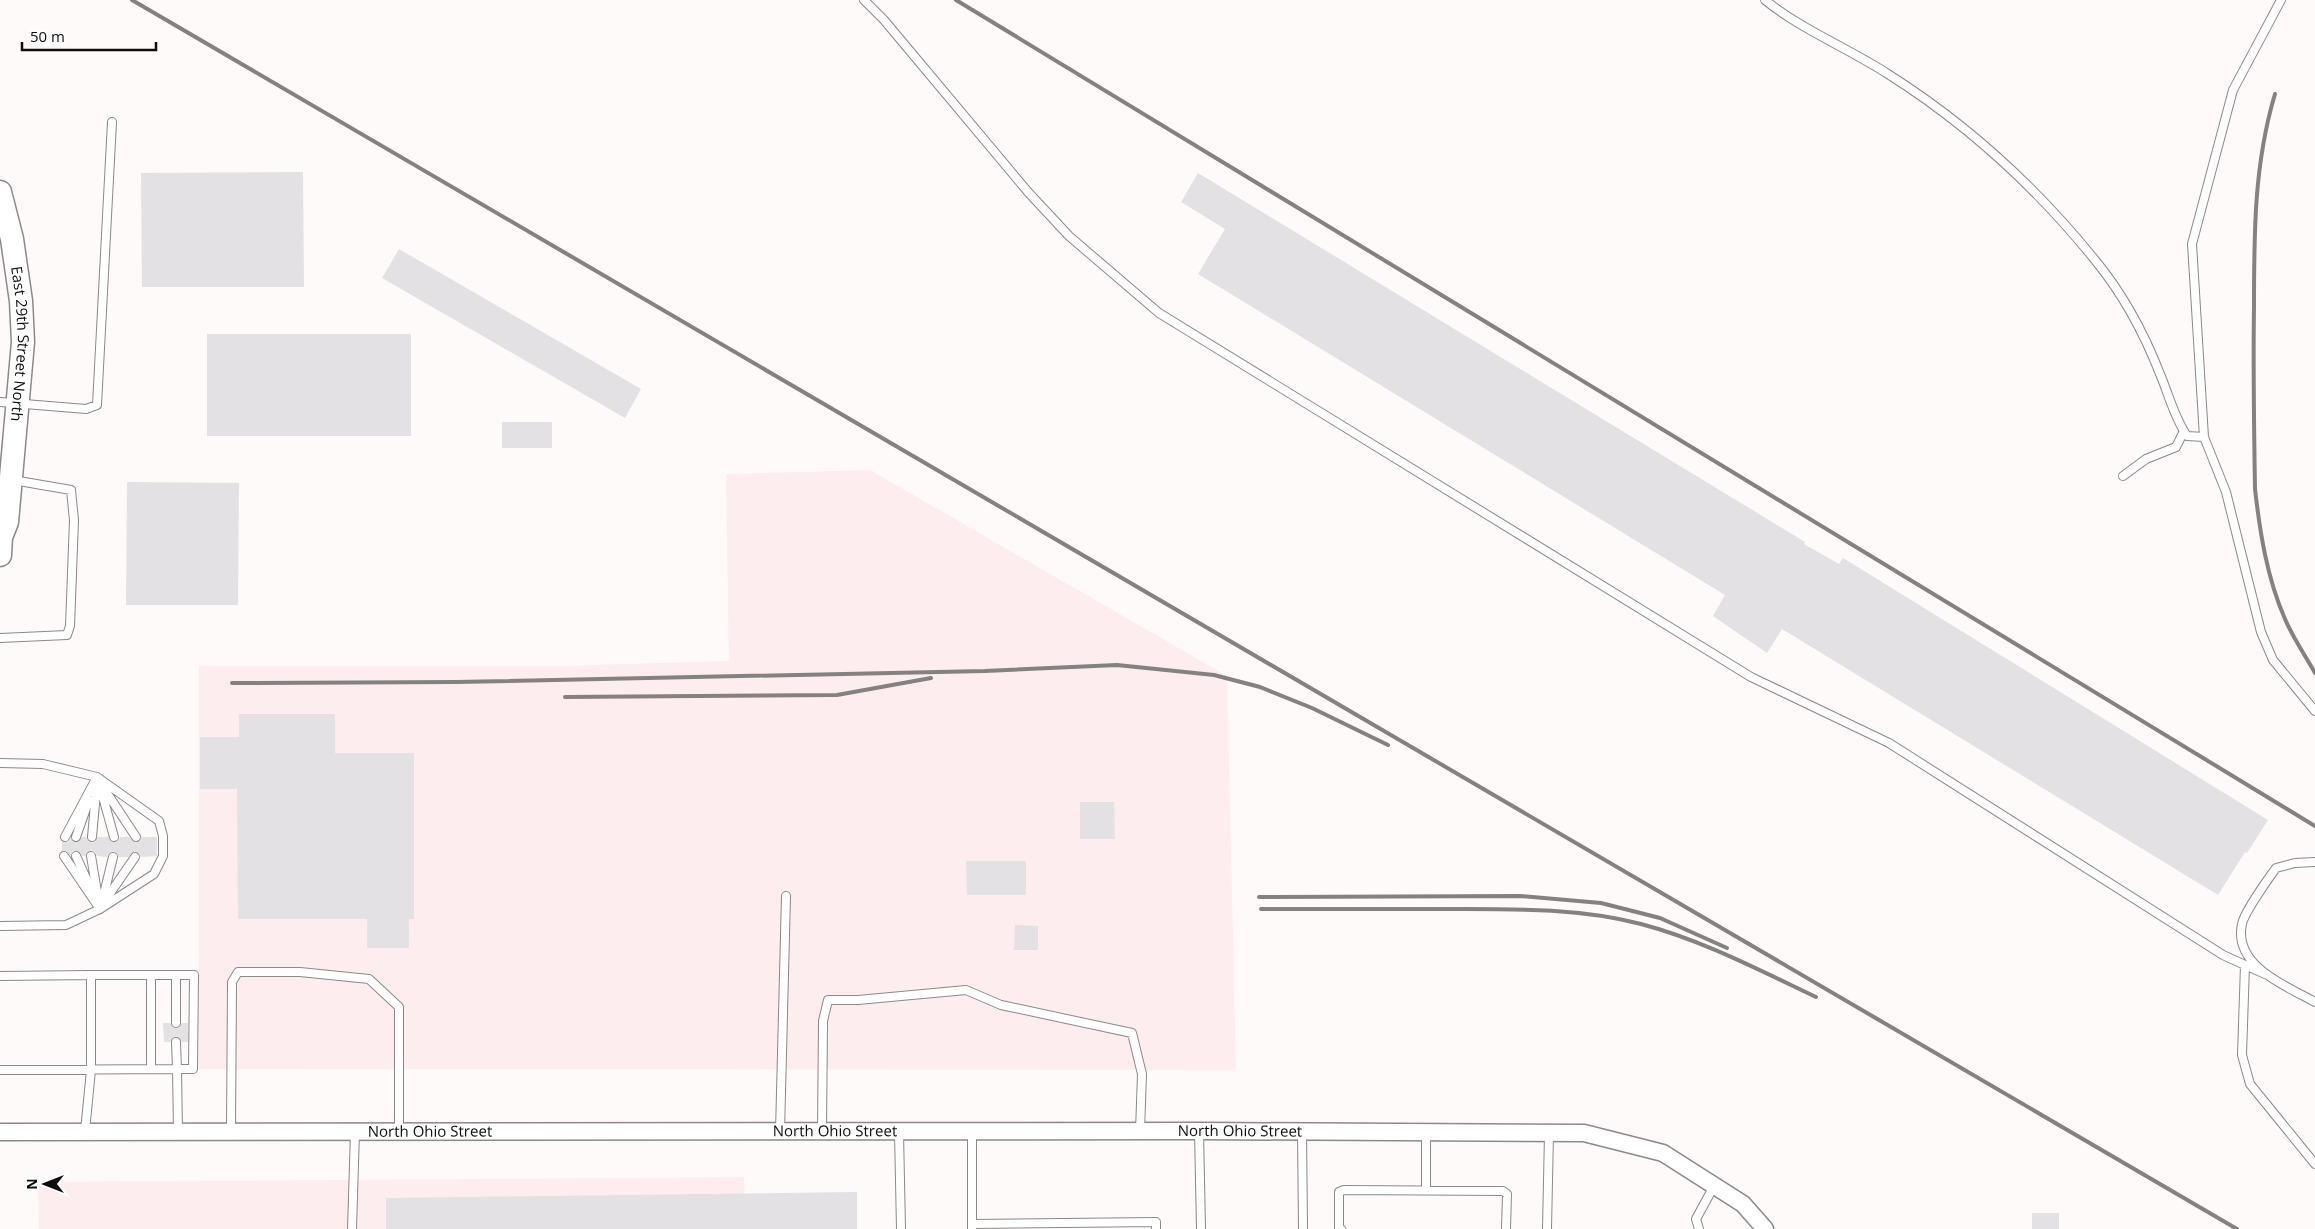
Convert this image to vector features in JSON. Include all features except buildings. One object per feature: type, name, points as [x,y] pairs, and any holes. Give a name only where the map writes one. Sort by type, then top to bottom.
[{"type":"street","name":"East 29th Street North","points":[[0,192],[12,239],[21,301],[23,342],[10,402],[11,480],[7,522],[0,542]]},
{"type":"street","name":"North Ohio Street","points":[[0,1132],[1302,1131],[1584,1133],[1668,1156],[1743,1204],[1765,1229]]},
{"type":"lane","points":[[864,0],[884,20],[1028,192],[1069,236],[1159,313],[1752,677],[1889,743],[2224,955],[2265,974],[2315,1002]]},
{"type":"lane","points":[[1765,0],[1798,23],[1887,73],[1948,114],[2005,163],[2052,209],[2096,261],[2133,314],[2160,374],[2180,427],[2187,436],[2204,438]]},
{"type":"lane","points":[[2281,0],[2233,90],[2192,244],[2204,438],[2226,492],[2261,632],[2273,660],[2315,711]]},
{"type":"lane","points":[[10,402],[86,409],[97,405],[112,122]]},
{"type":"lane","points":[[2123,476],[2146,459],[2176,447],[2184,431]]},
{"type":"lane","points":[[0,638],[67,635],[70,626],[74,520],[71,490],[11,480]]},
{"type":"lane","points":[[0,763],[43,764],[97,777],[159,821],[163,836],[163,856],[154,874],[100,908],[66,925],[0,926]]},
{"type":"lane","points":[[65,837],[97,777]]},
{"type":"lane","points":[[76,837],[97,777]]},
{"type":"lane","points":[[92,837],[97,777]]},
{"type":"lane","points":[[97,777],[114,837]]},
{"type":"lane","points":[[97,777],[136,837]]},
{"type":"lane","points":[[64,856],[100,908]]},
{"type":"lane","points":[[76,856],[100,908]]},
{"type":"lane","points":[[92,856],[100,908]]},
{"type":"lane","points":[[100,908],[113,857]]},
{"type":"lane","points":[[100,908],[135,857]]},
{"type":"lane","points":[[2265,974],[2244,951],[2241,940],[2242,922],[2276,868],[2295,862],[2315,862]]},
{"type":"lane","points":[[780,1132],[786,896]]},
{"type":"lane","points":[[2245,965],[2242,1055],[2250,1084],[2315,1164]]},
{"type":"lane","points":[[231,1132],[232,982],[238,972],[300,972],[369,979],[399,1007],[399,1132]]},
{"type":"lane","points":[[151,975],[151,1069]]},
{"type":"lane","points":[[176,975],[176,1023]]},
{"type":"lane","points":[[0,976],[194,975],[193,1069],[0,1070]]},
{"type":"lane","points":[[85,1131],[92,1070],[91,976]]},
{"type":"lane","points":[[822,1132],[823,1022],[828,1000],[858,1000],[966,990],[1001,1005],[1132,1032],[1142,1074],[1140,1131]]},
{"type":"lane","points":[[176,1042],[178,1132]]},
{"type":"lane","points":[[972,1131],[972,1227],[1156,1222],[1156,1229]]},
{"type":"lane","points":[[1199,1131],[1201,1229]]},
{"type":"lane","points":[[1302,1131],[1302,1229]]},
{"type":"lane","points":[[352,1229],[354,1132]]},
{"type":"lane","points":[[899,1132],[901,1229]]},
{"type":"lane","points":[[1426,1132],[1426,1190]]},
{"type":"lane","points":[[1547,1229],[1549,1133]]},
{"type":"lane","points":[[1699,1229],[1696,1219],[1714,1186]]},
{"type":"lane","points":[[1342,1229],[1340,1228],[1340,1192],[1344,1190],[1503,1191],[1507,1194],[1506,1229]]},
{"type":"shaded area","points":[[870,470],[1227,676],[1236,1070],[199,1069],[199,666],[558,666],[729,661],[726,474]]},
{"type":"shaded area","points":[[744,1177],[744,1229],[39,1229],[38,1182]]},
{"type":"railway","points":[[132,0],[2237,1229]]},
{"type":"railway","points":[[956,0],[2315,826]]},
{"type":"railway","points":[[2275,94],[2268,120],[2259,173],[2255,226],[2255,489],[2262,539],[2273,588],[2288,626],[2315,673]]},
{"type":"railway","points":[[232,683],[456,682],[985,671],[1117,665],[1214,675],[1260,687],[1312,708],[1388,745]]},
{"type":"railway","points":[[565,697],[837,695],[931,678]]},
{"type":"railway","points":[[1259,897],[1520,896],[1601,903],[1660,918],[1727,948]]},
{"type":"railway","points":[[1261,909],[1498,909],[1546,910],[1594,915],[1641,924],[1686,938],[1730,956],[1816,997]]}]
